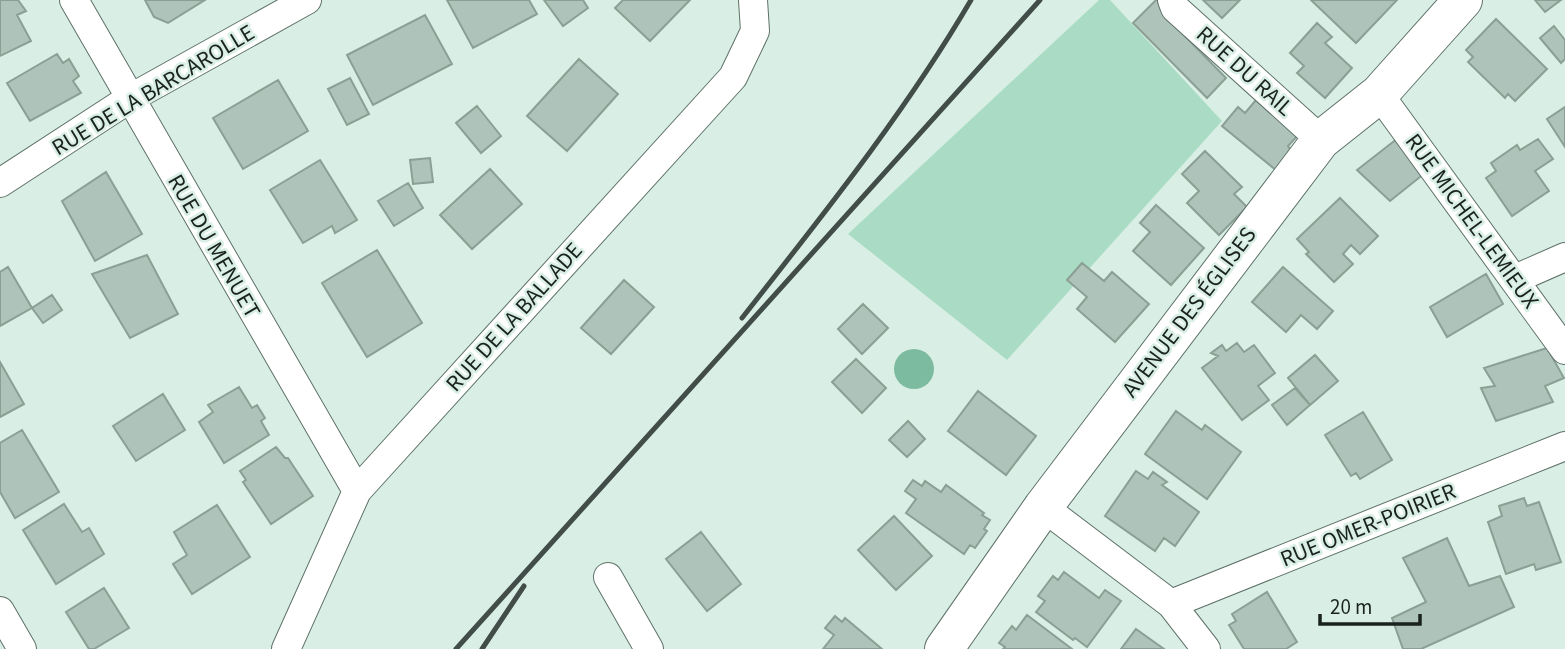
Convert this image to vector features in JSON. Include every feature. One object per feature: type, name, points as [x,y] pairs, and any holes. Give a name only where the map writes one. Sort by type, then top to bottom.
[{"type":"main road","name":"AVENUE DES ÉGLISES","points":[[944,649],[1042,506],[1321,139],[1379,94],[1463,0]]},
{"type":"street","name":"RUE DU MENUET","points":[[74,0],[357,491]]},
{"type":"street","name":"RUE DE LA BARCAROLLE","points":[[0,183],[129,99],[307,0]]},
{"type":"street","name":"RUE DE LA BALLADE","points":[[286,649],[357,491],[733,76],[755,31],[753,0]]},
{"type":"street","name":"RUE DU RAIL","points":[[1172,0],[1175,8],[1321,139]]},
{"type":"street","name":"RUE MICHEL-LEMIEUX","points":[[1379,94],[1565,349]]},
{"type":"street","points":[[1515,279],[1565,257]]},
{"type":"street","name":"RUE OMER-POIRIER","points":[[1171,604],[1565,446]]},
{"type":"street","points":[[1042,506],[1171,604],[1206,649]]},
{"type":"street","points":[[608,577],[649,649]]},
{"type":"street","points":[[0,611],[22,649]]},
{"type":"shaded area","points":[[1099,0],[1110,0],[1222,121],[1007,360],[848,234]]},
{"type":"shaded area","points":[[914,349],[928,355],[934,369],[928,383],[914,389],[900,383],[894,369],[900,355]]},
{"type":"building","points":[[0,0],[18,0],[26,11],[17,15],[31,41],[0,56]]},
{"type":"building","points":[[145,0],[205,0],[168,23],[154,17]]},
{"type":"building","points":[[447,0],[529,0],[537,14],[473,48]]},
{"type":"building","points":[[544,0],[583,0],[588,8],[563,26]]},
{"type":"building","points":[[623,0],[690,0],[650,41],[615,8]]},
{"type":"building","points":[[1156,0],[1164,0],[1172,23],[1226,78],[1207,98],[1133,23]]},
{"type":"building","points":[[1203,0],[1240,0],[1222,18]]},
{"type":"building","points":[[1311,0],[1397,0],[1356,43]]},
{"type":"building","points":[[1535,0],[1561,0],[1545,12]]},
{"type":"building","points":[[425,15],[452,64],[373,105],[347,55]]},
{"type":"building","points":[[1496,19],[1547,69],[1515,101],[1508,94],[1505,98],[1468,62],[1473,57],[1466,50]]},
{"type":"building","points":[[1317,23],[1332,37],[1325,43],[1352,68],[1325,98],[1297,73],[1304,66],[1290,53]]},
{"type":"building","points":[[1554,26],[1565,40],[1565,59],[1561,63],[1540,38]]},
{"type":"building","points":[[57,54],[63,63],[69,59],[79,76],[73,81],[81,93],[30,121],[7,83]]},
{"type":"building","points":[[579,59],[618,94],[567,151],[527,116]]},
{"type":"building","points":[[350,78],[369,114],[347,125],[328,89]]},
{"type":"building","points":[[278,80],[308,131],[243,169],[213,118]]},
{"type":"building","points":[[1262,93],[1301,132],[1288,146],[1292,152],[1277,171],[1222,126],[1238,107],[1245,113]]},
{"type":"building","points":[[477,106],[501,136],[481,153],[456,123]]},
{"type":"building","points":[[1565,107],[1565,147],[1547,119]]},
{"type":"building","points":[[1398,138],[1430,169],[1390,201],[1357,170]]},
{"type":"building","points":[[1538,139],[1553,159],[1535,171],[1549,191],[1512,216],[1486,178],[1496,171],[1491,163],[1517,145],[1520,150]]},
{"type":"building","points":[[1205,151],[1242,187],[1234,194],[1247,207],[1219,235],[1187,203],[1199,191],[1182,174]]},
{"type":"building","points":[[430,158],[433,182],[413,184],[410,160]]},
{"type":"building","points":[[320,160],[357,220],[335,233],[332,226],[303,243],[270,190]]},
{"type":"building","points":[[490,169],[522,204],[472,249],[440,215]]},
{"type":"building","points":[[106,172],[142,234],[95,261],[62,201]]},
{"type":"building","points":[[408,183],[423,208],[394,226],[378,201]]},
{"type":"building","points":[[1340,198],[1378,236],[1360,254],[1351,245],[1343,254],[1353,264],[1334,282],[1306,254],[1309,252],[1297,239]]},
{"type":"building","points":[[1156,205],[1204,248],[1171,285],[1133,251],[1150,232],[1140,223]]},
{"type":"building","points":[[377,250],[422,323],[367,357],[322,283]]},
{"type":"building","points":[[147,255],[178,314],[130,338],[92,274]]},
{"type":"building","points":[[1082,263],[1104,281],[1112,272],[1149,304],[1115,342],[1077,309],[1087,297],[1067,280]]},
{"type":"building","points":[[8,267],[32,308],[0,326],[0,272]]},
{"type":"building","points":[[1283,267],[1333,311],[1317,329],[1301,315],[1286,332],[1252,302]]},
{"type":"building","points":[[1486,274],[1503,304],[1447,337],[1430,307]]},
{"type":"building","points":[[624,280],[654,307],[611,354],[581,328]]},
{"type":"building","points":[[52,295],[62,310],[43,323],[32,308]]},
{"type":"building","points":[[863,304],[888,328],[862,354],[838,329]]},
{"type":"building","points":[[1237,343],[1244,352],[1254,345],[1275,373],[1258,386],[1269,400],[1242,420],[1202,368],[1218,356],[1211,353],[1222,345],[1226,351]]},
{"type":"building","points":[[1547,348],[1564,378],[1545,386],[1553,402],[1496,421],[1481,388],[1495,386],[1484,368]]},
{"type":"building","points":[[1315,355],[1338,381],[1310,405],[1288,378]]},
{"type":"building","points":[[856,359],[886,388],[862,413],[832,382]]},
{"type":"building","points":[[0,362],[24,404],[0,417]]},
{"type":"building","points":[[239,387],[252,408],[257,405],[265,418],[261,421],[269,435],[224,463],[199,422],[213,412],[208,405]]},
{"type":"building","points":[[1295,388],[1310,405],[1287,425],[1272,405]]},
{"type":"building","points":[[978,391],[1036,436],[1006,475],[948,431]]},
{"type":"building","points":[[163,394],[185,430],[136,461],[113,426]]},
{"type":"building","points":[[1176,411],[1202,430],[1205,425],[1241,452],[1207,499],[1145,454]]},
{"type":"building","points":[[1363,412],[1392,460],[1360,479],[1356,473],[1351,476],[1325,435]]},
{"type":"building","points":[[908,421],[925,439],[907,457],[889,440]]},
{"type":"building","points":[[22,430],[59,492],[15,518],[0,492],[0,443]]},
{"type":"building","points":[[276,447],[288,458],[313,496],[271,524],[243,482],[246,480],[240,471]]},
{"type":"building","points":[[1136,471],[1148,479],[1153,472],[1167,482],[1162,485],[1199,512],[1175,546],[1164,538],[1155,551],[1105,516]]},
{"type":"building","points":[[913,480],[922,486],[925,481],[941,492],[946,485],[984,513],[982,515],[990,520],[984,529],[987,531],[975,548],[970,545],[964,554],[906,513],[916,499],[905,491]]},
{"type":"building","points":[[1524,498],[1527,506],[1539,502],[1561,562],[1536,570],[1534,564],[1506,574],[1488,522],[1502,516],[1499,506]]},
{"type":"building","points":[[64,504],[82,532],[89,528],[104,554],[56,584],[23,530]]},
{"type":"building","points":[[217,505],[250,557],[192,594],[173,564],[187,555],[174,532]]},
{"type":"building","points":[[894,516],[932,556],[896,590],[858,550]]},
{"type":"building","points":[[701,532],[741,584],[707,611],[666,559]]},
{"type":"building","points":[[1447,538],[1469,586],[1500,576],[1514,607],[1421,649],[1403,649],[1392,618],[1426,602],[1403,558]]},
{"type":"building","points":[[1064,572],[1099,598],[1105,590],[1121,601],[1087,647],[1075,638],[1073,640],[1036,612],[1045,601],[1038,596],[1053,576],[1058,580]]},
{"type":"building","points":[[104,588],[129,628],[94,649],[89,649],[66,612]]},
{"type":"building","points":[[1267,592],[1297,642],[1286,649],[1244,649],[1229,625],[1236,621],[1232,614]]},
{"type":"building","points":[[1027,615],[1072,649],[1003,649],[1005,647],[999,643],[1012,626],[1016,630]]},
{"type":"building","points":[[835,616],[842,622],[845,618],[882,649],[823,649],[834,635],[825,628]]},
{"type":"building","points":[[1136,629],[1164,649],[1121,649]]},
{"type":"railway","points":[[742,318],[891,123],[971,0]]},
{"type":"railway","points":[[456,649],[1040,0]]},
{"type":"railway","points":[[482,649],[524,586]]}]
